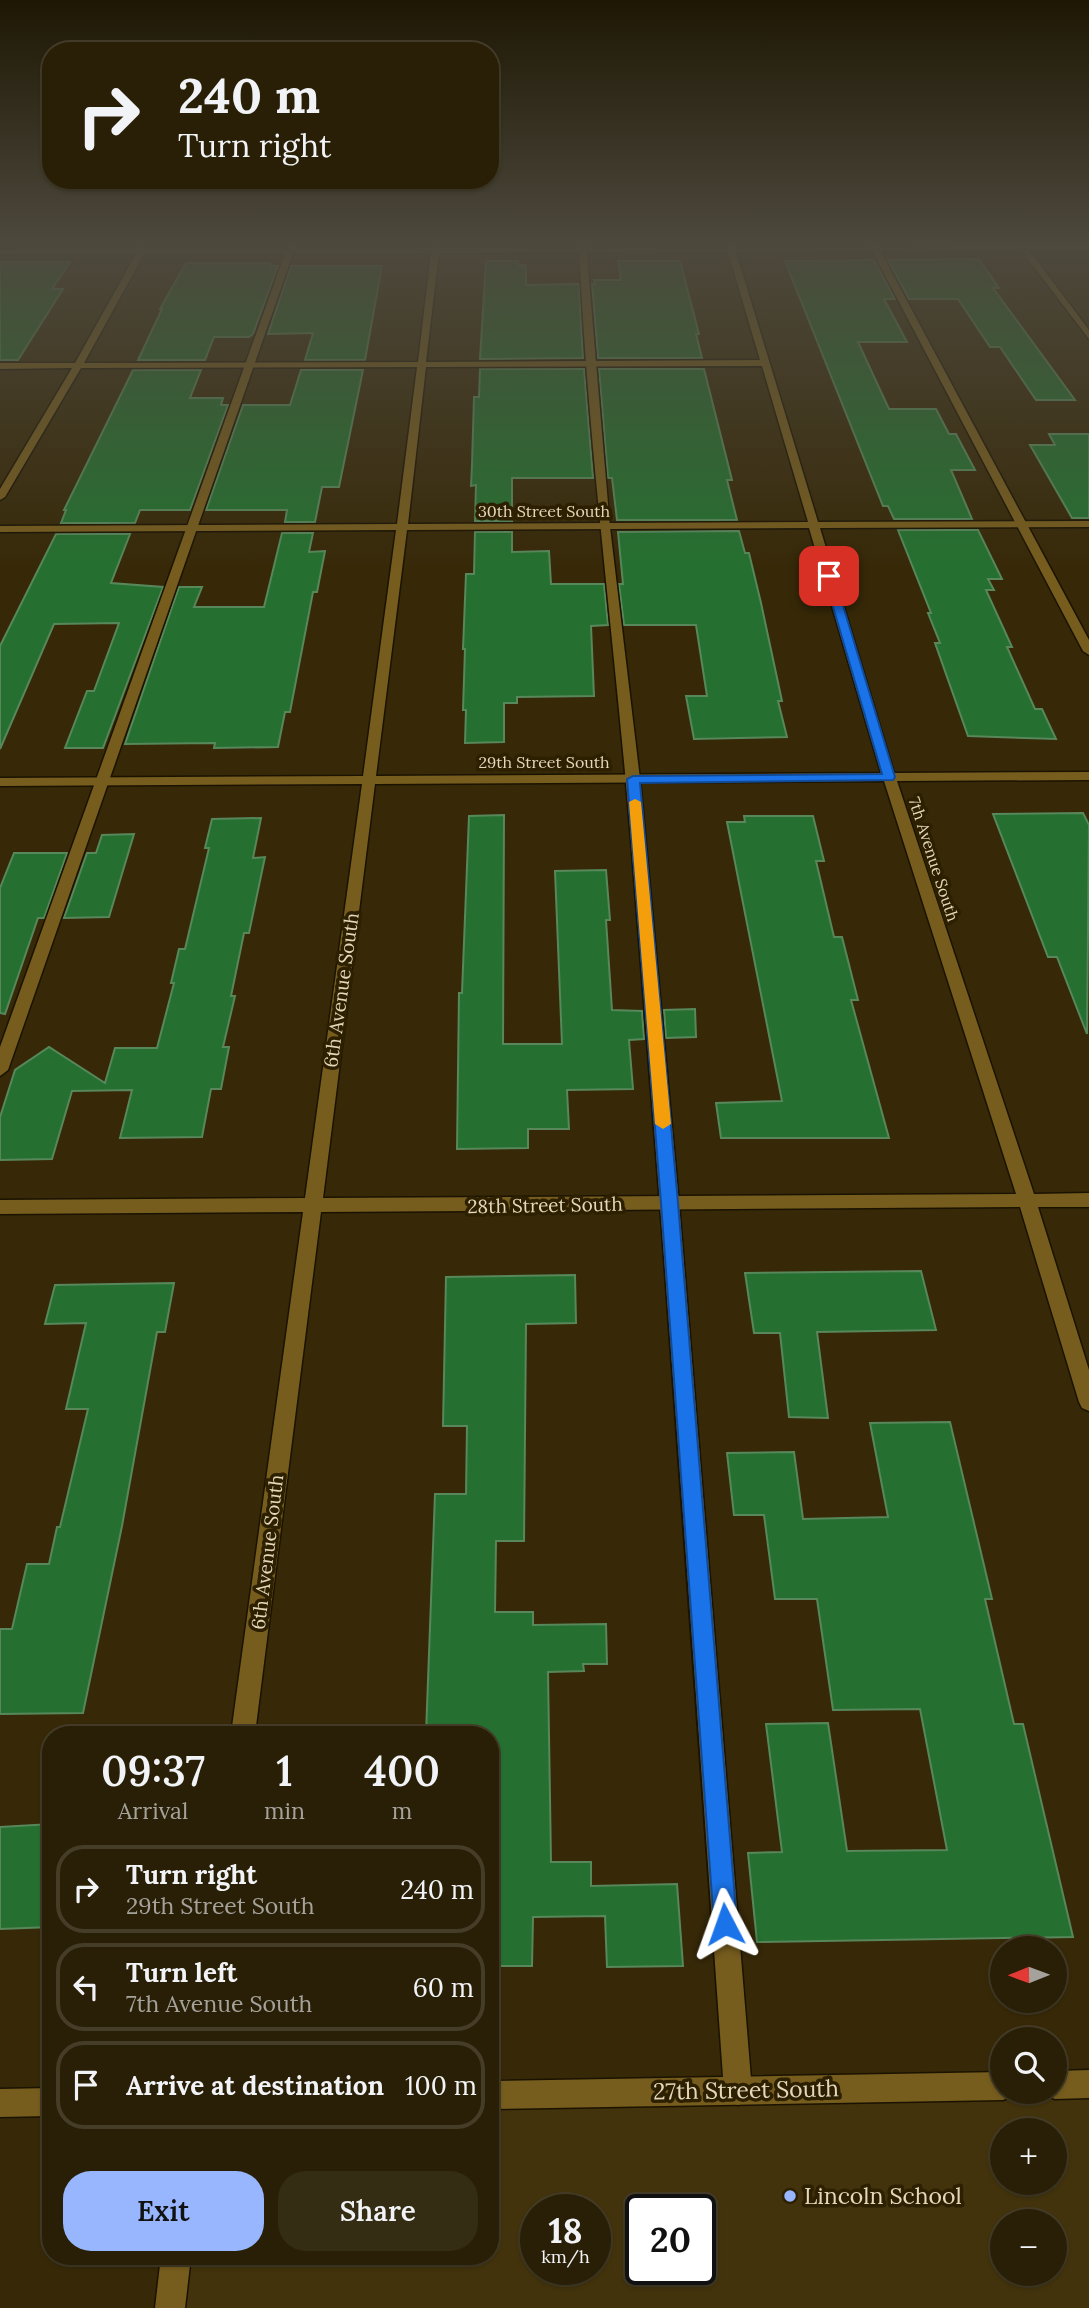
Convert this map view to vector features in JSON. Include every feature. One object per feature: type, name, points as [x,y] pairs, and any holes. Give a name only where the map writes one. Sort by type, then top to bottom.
[{"type":"street","points":[[0,497],[85,353]]},
{"type":"street","points":[[0,1070],[104,781],[253,353]]},
{"type":"street","name":"6th Avenue South","points":[[244,1726],[423,353]]},
{"type":"street","points":[[591,353],[605,527],[633,779],[670,1203],[738,2091]]},
{"type":"street","name":"7th Avenue South","points":[[762,353],[889,777],[1027,1200],[1089,1402]]},
{"type":"street","points":[[930,353],[1089,651]]},
{"type":"street","points":[[0,366],[765,363]]},
{"type":"street","name":"30th Street South","points":[[0,529],[1089,524]]},
{"type":"street","name":"29th Street South","points":[[0,782],[1089,776]]},
{"type":"street","name":"28th Street South","points":[[0,1208],[1089,1200]]},
{"type":"street","points":[[1067,2085],[1089,2084]]},
{"type":"street","name":"27th Street South","points":[[499,2095],[990,2086]]},
{"type":"street","points":[[0,2103],[42,2102]]},
{"type":"street","points":[[170,2308],[175,2265]]},
{"type":"shaded area","name":"Lincoln School","points":[[1067,2092],[1089,2092],[1089,2308],[170,2308],[175,2265],[499,2265],[499,2097],[990,2093],[990,2104],[1067,2104]]},
{"type":"building","points":[[0,353],[23,353],[18,360],[0,360]]},
{"type":"building","points":[[141,353],[208,353],[205,360],[138,360]]},
{"type":"building","points":[[307,353],[366,353],[365,360],[305,360]]},
{"type":"building","points":[[480,353],[583,353],[583,358],[480,359]]},
{"type":"building","points":[[598,353],[701,353],[702,358],[598,358]]},
{"type":"building","points":[[822,353],[863,353],[889,409],[936,409],[949,434],[956,434],[975,470],[951,470],[972,519],[894,519],[888,506],[883,506]]},
{"type":"building","points":[[1004,353],[1040,353],[1075,400],[1036,400]]},
{"type":"building","points":[[480,369],[584,369],[593,478],[512,478],[512,521],[475,521],[476,485],[471,486],[474,397],[479,397]]},
{"type":"building","points":[[599,369],[704,369],[732,480],[727,480],[737,520],[617,520],[612,478],[608,478]]},
{"type":"building","points":[[133,370],[201,370],[190,398],[223,398],[221,405],[228,405],[190,510],[140,510],[135,523],[61,523],[64,510]]},
{"type":"building","points":[[301,370],[363,370],[339,487],[322,487],[315,522],[285,522],[287,510],[206,510],[243,405],[290,405]]},
{"type":"building","points":[[1049,434],[1089,434],[1089,518],[1072,518],[1030,445],[1055,445]]},
{"type":"building","points":[[898,530],[978,530],[1002,579],[988,579],[994,590],[986,590],[1012,647],[1007,647],[1035,709],[1042,709],[1056,739],[968,736],[935,643],[940,643],[928,613],[931,613]]},
{"type":"building","points":[[739,531],[745,553],[749,553],[761,603],[787,737],[694,739],[686,696],[707,696],[696,625],[624,625],[619,584],[623,584],[618,532]]},
{"type":"building","points":[[475,532],[512,532],[512,552],[549,551],[551,584],[604,584],[608,625],[591,626],[594,696],[517,697],[517,703],[504,703],[504,742],[465,743],[463,649],[466,574],[474,574]]},
{"type":"building","points":[[282,533],[313,533],[309,552],[325,551],[317,592],[313,592],[290,712],[285,712],[278,747],[214,748],[215,743],[125,744],[179,587],[202,587],[194,607],[264,607]]},
{"type":"building","points":[[56,534],[130,534],[111,583],[163,587],[103,748],[65,748],[87,691],[94,691],[119,623],[54,624],[0,749],[0,646]]},
{"type":"building","points":[[1083,813],[1089,825],[1087,1034],[1057,957],[1048,957],[993,814]]},
{"type":"building","points":[[504,815],[503,1044],[562,1044],[555,871],[606,870],[610,920],[606,920],[612,1010],[642,1011],[644,1039],[629,1040],[633,1089],[567,1090],[569,1129],[528,1129],[528,1148],[457,1149],[459,993],[462,993],[469,816]]},
{"type":"building","points":[[744,816],[813,816],[824,861],[816,861],[834,937],[842,937],[858,1000],[851,1000],[889,1138],[721,1138],[716,1103],[782,1101],[727,822],[745,822]]},
{"type":"building","points":[[261,818],[253,858],[265,857],[249,933],[244,933],[231,996],[235,996],[223,1047],[229,1047],[221,1089],[211,1089],[202,1137],[120,1138],[132,1090],[72,1091],[52,1159],[0,1160],[0,1117],[15,1070],[49,1047],[105,1083],[115,1048],[157,1048],[174,983],[171,983],[179,949],[185,949],[209,848],[205,848],[212,819]]},
{"type":"building","points":[[134,834],[109,917],[64,918],[87,853],[96,853],[102,835]]},
{"type":"building","points":[[14,853],[67,853],[44,918],[38,918],[5,1014],[0,1013],[0,888]]},
{"type":"building","points":[[695,1009],[696,1037],[666,1038],[664,1010]]},
{"type":"building","points":[[921,1271],[936,1330],[817,1332],[828,1418],[789,1417],[780,1333],[754,1333],[745,1273]]},
{"type":"building","points":[[575,1275],[576,1323],[526,1324],[524,1541],[496,1541],[495,1612],[533,1612],[533,1625],[606,1624],[607,1664],[583,1664],[584,1671],[548,1672],[551,1862],[591,1862],[591,1886],[677,1884],[683,1966],[607,1967],[605,1916],[533,1917],[532,1966],[499,1966],[499,1726],[426,1726],[435,1494],[466,1494],[467,1426],[443,1426],[446,1277]]},
{"type":"building","points":[[174,1283],[165,1332],[157,1332],[122,1526],[83,1713],[0,1714],[0,1629],[12,1629],[27,1564],[49,1564],[88,1409],[66,1409],[86,1323],[45,1324],[55,1285]]},
{"type":"building","points":[[950,1422],[992,1599],[985,1599],[1014,1724],[1023,1724],[1073,1937],[990,1936],[990,1938],[757,1942],[748,1853],[782,1852],[766,1724],[828,1723],[847,1851],[947,1850],[920,1709],[833,1710],[817,1599],[775,1599],[764,1515],[734,1515],[727,1453],[794,1452],[803,1519],[888,1517],[870,1423]]},
{"type":"building","points":[[42,1825],[42,1927],[0,1929],[0,1827]]},
{"type":"slow traffic","points":[[635,802],[663,1124]]},
{"type":"place","name":"Lincoln School","points":[[790,2196]]},
{"type":"route","points":[[725,1924],[670,1203],[633,779],[889,777],[829,576]]}]
